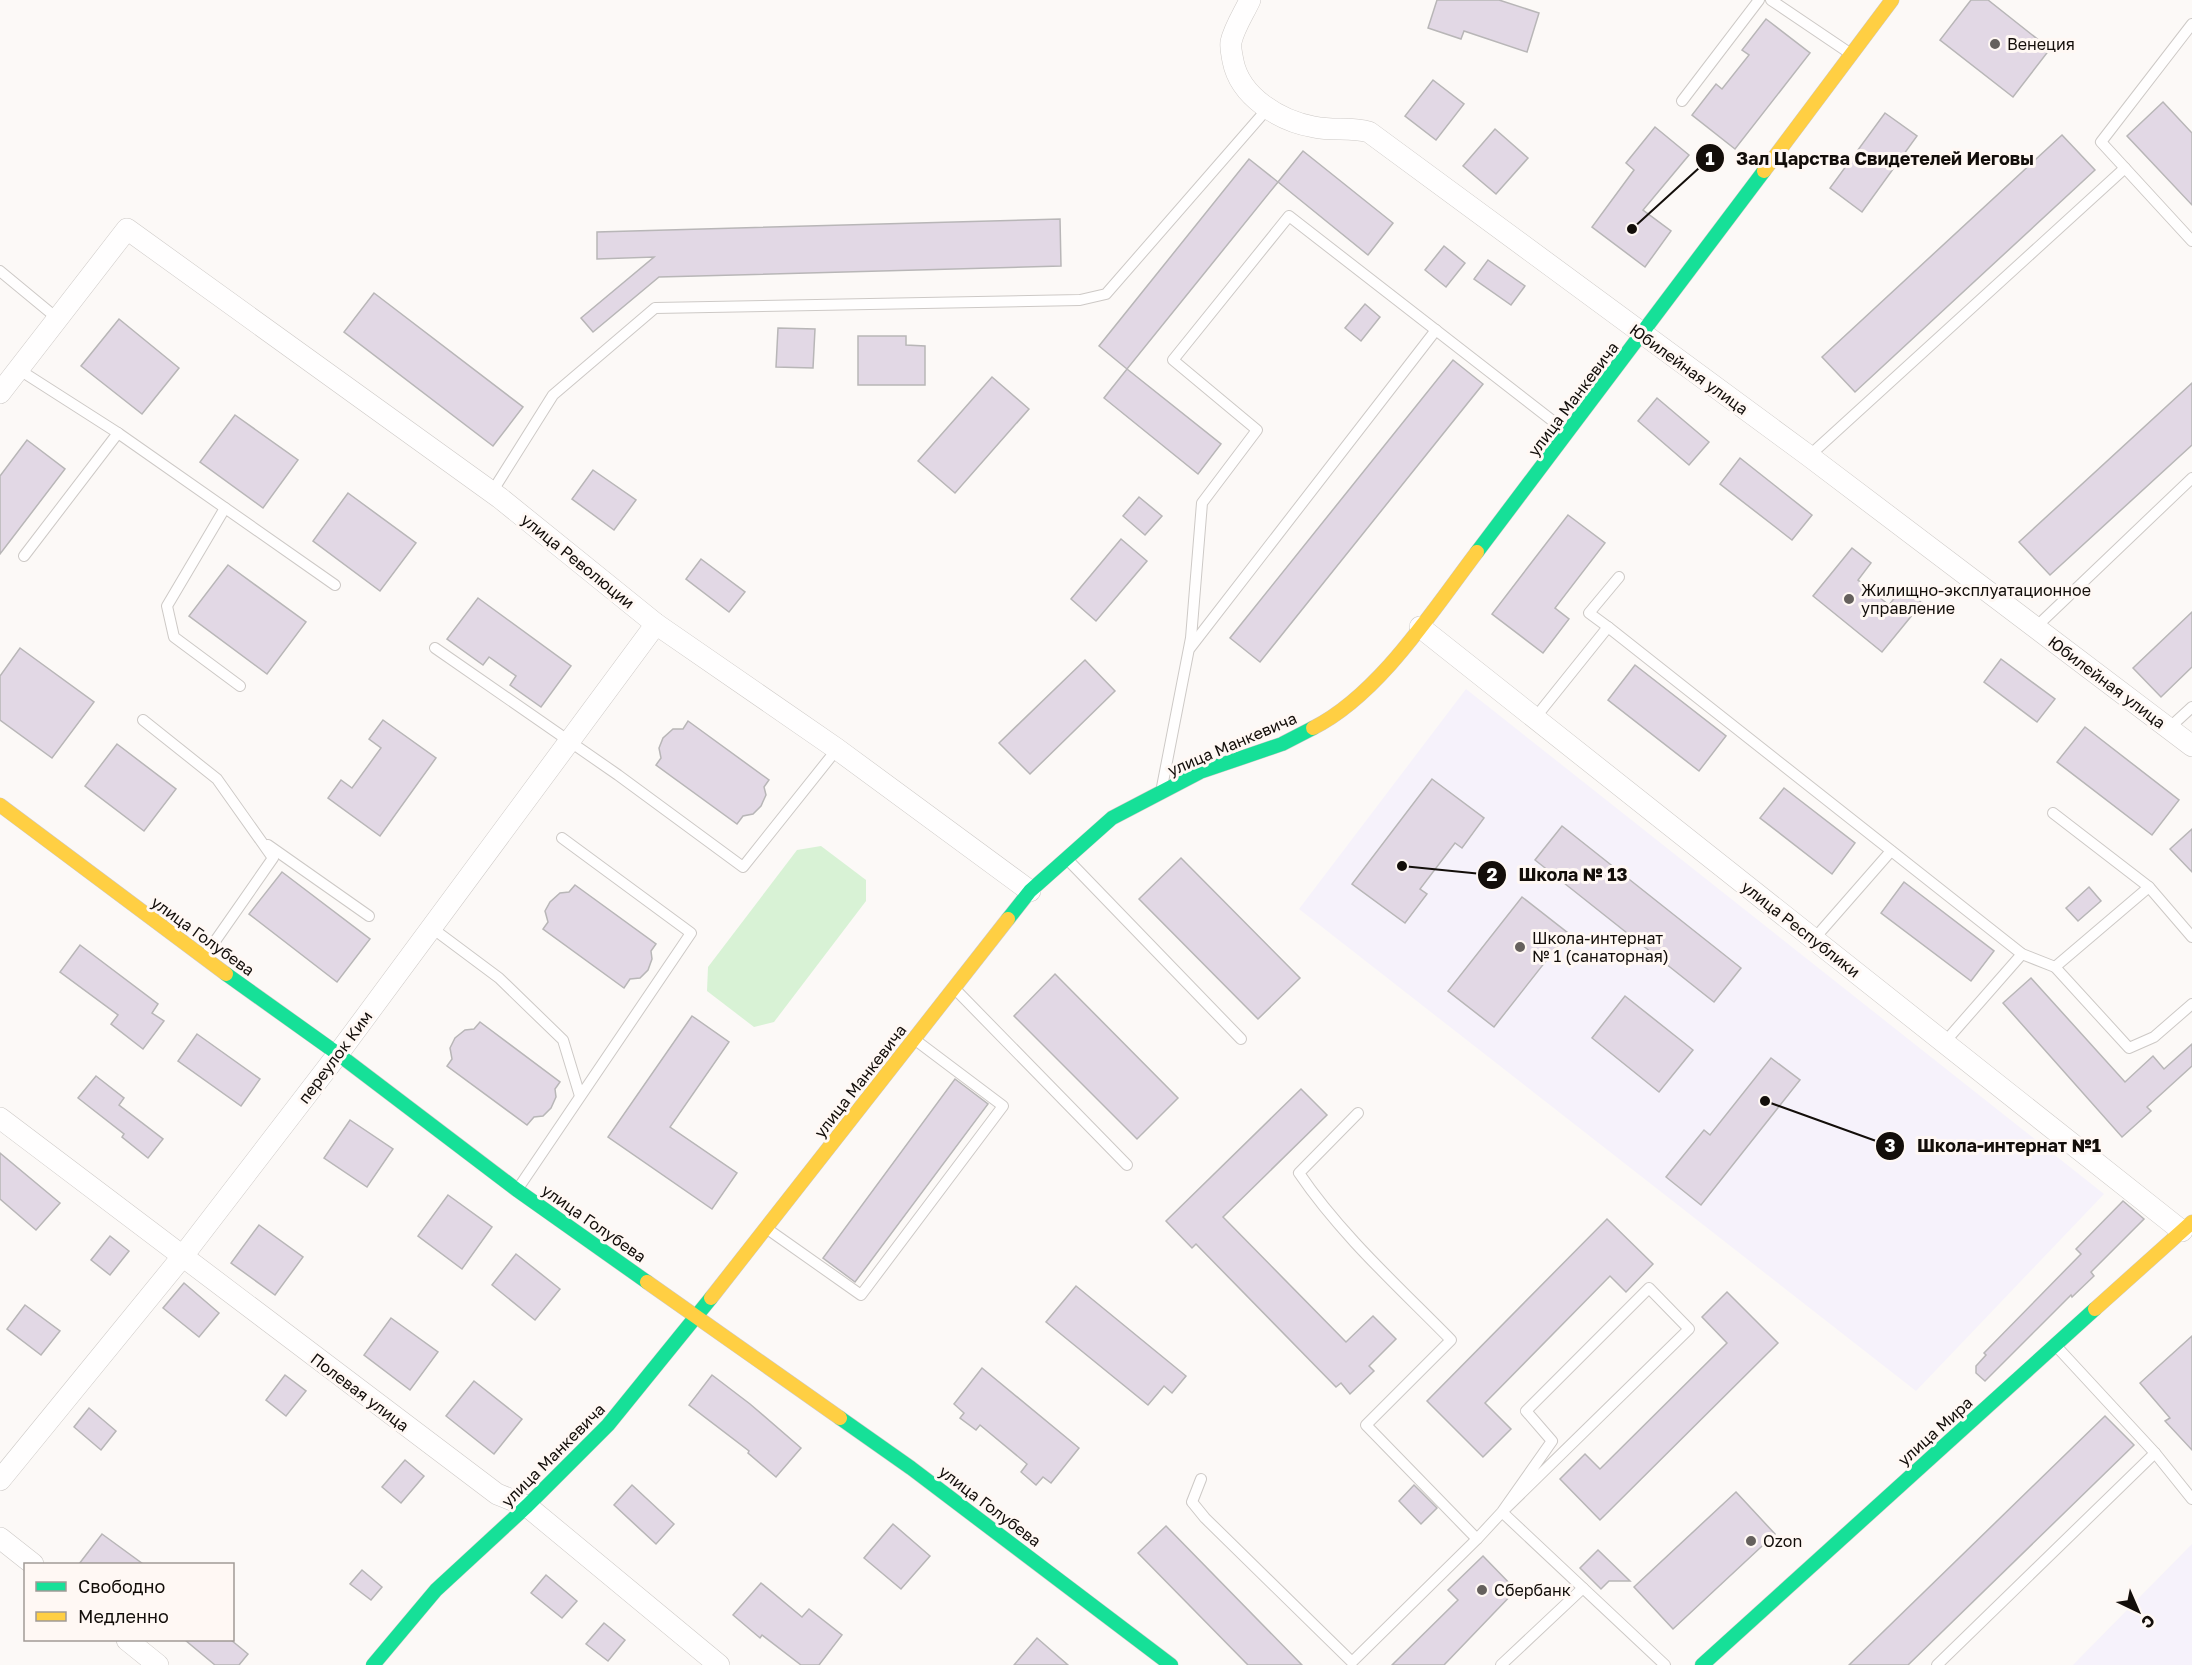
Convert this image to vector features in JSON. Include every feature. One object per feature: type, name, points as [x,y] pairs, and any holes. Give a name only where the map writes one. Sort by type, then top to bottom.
[{"type":"street","name":"улица Манкевича","points":[[373,1665],[436,1590],[527,1506],[608,1425],[654,1370],[1030,891],[1112,818],[1200,772],[1282,744],[1326,722],[1376,682],[1642,335],[1892,0]]},
{"type":"street","name":"Юбилейная улица","points":[[1250,1],[1230,44],[1236,74],[1244,88],[1268,108],[1302,125],[1318,128],[1356,128],[1369,132],[1809,456],[2192,746]]},
{"type":"street","name":"улица Революции","points":[[58,319],[127,229],[492,492],[656,624],[837,749],[1030,891]]},
{"type":"street","points":[[0,393],[58,319]]},
{"type":"street","name":"переулок Ким","points":[[0,1480],[182,1257],[338,1054],[656,624]]},
{"type":"street","name":"улица Республики","points":[[1420,627],[1944,1043],[2189,1225]]},
{"type":"street","name":"улица Голубева","points":[[0,805],[204,958],[338,1054],[516,1190],[911,1468],[1171,1665]]},
{"type":"street","name":"Полевая улица","points":[[0,1118],[497,1494],[527,1506],[719,1665]]},
{"type":"street","name":"улица Мира","points":[[1702,1665],[2189,1225]]},
{"type":"street","points":[[0,1538],[32,1563]]},
{"type":"street","points":[[128,1641],[158,1665]]},
{"type":"lane","points":[[1682,101],[1759,0]]},
{"type":"lane","points":[[1771,0],[1851,54]]},
{"type":"lane","points":[[2192,24],[2101,142],[2192,241]]},
{"type":"lane","points":[[492,492],[553,394],[655,308],[1080,300],[1106,294],[1268,108]]},
{"type":"lane","points":[[1809,456],[2125,168]]},
{"type":"lane","points":[[1161,792],[1189,649],[1202,503],[1257,430],[1173,360],[1289,216],[1568,432]]},
{"type":"lane","points":[[0,271],[58,319]]},
{"type":"lane","points":[[1189,649],[1436,330]]},
{"type":"lane","points":[[18,369],[118,433],[335,585]]},
{"type":"lane","points":[[24,556],[118,433]]},
{"type":"lane","points":[[2035,628],[2192,478]]},
{"type":"lane","points":[[225,508],[167,606],[174,638],[240,686]]},
{"type":"lane","points":[[1618,577],[1589,613],[2022,954],[2055,968],[2129,1048],[2154,1037],[2192,1004]]},
{"type":"lane","points":[[1535,718],[1608,627]]},
{"type":"lane","points":[[435,648],[570,741],[743,867],[837,749]]},
{"type":"lane","points":[[2169,729],[2192,707]]},
{"type":"lane","points":[[143,720],[217,779],[273,858],[204,958]]},
{"type":"lane","points":[[2053,813],[2149,887],[2192,938]]},
{"type":"lane","points":[[516,1190],[691,933],[562,838]]},
{"type":"lane","points":[[262,841],[369,916]]},
{"type":"lane","points":[[1814,939],[1891,851]]},
{"type":"lane","points":[[1067,858],[1241,1039]]},
{"type":"lane","points":[[2055,968],[2149,887]]},
{"type":"lane","points":[[432,928],[499,978],[563,1041],[580,1096]]},
{"type":"lane","points":[[1944,1043],[2022,954]]},
{"type":"lane","points":[[954,988],[1127,1165]]},
{"type":"lane","points":[[765,1227],[861,1295],[1003,1106],[914,1039]]},
{"type":"lane","points":[[1358,1113],[1299,1173],[1314,1196],[1370,1258],[1451,1340],[1366,1425],[1477,1539]]},
{"type":"lane","points":[[1201,1479],[1192,1502],[1198,1510],[1352,1662],[1689,1329],[1649,1288],[1526,1411],[1552,1441],[1502,1512]]},
{"type":"lane","points":[[2054,1345],[2155,1453],[2192,1499]]},
{"type":"lane","points":[[1937,1665],[2155,1453]]},
{"type":"lane","points":[[1502,1512],[1665,1665]]},
{"type":"lane","points":[[1501,1665],[1583,1588]]},
{"type":"shaded area","points":[[1466,689],[2104,1194],[1916,1391],[1299,909]]},
{"type":"shaded area","points":[[2192,1544],[2192,1665],[2073,1665]]},
{"type":"green space","points":[[821,846],[866,880],[866,901],[774,1022],[754,1027],[707,991],[708,967],[797,850]]},
{"type":"building","points":[[1437,0],[1499,0],[1539,13],[1527,52],[1464,31],[1461,39],[1428,28]]},
{"type":"building","name":"Венеция","points":[[1971,0],[1988,0],[2050,49],[2013,97],[1940,40]]},
{"type":"building","points":[[1766,19],[1810,53],[1735,149],[1692,115],[1716,84],[1722,89],[1749,55],[1742,50]]},
{"type":"building","points":[[1433,80],[1464,104],[1436,140],[1405,116]]},
{"type":"building","points":[[2163,102],[2192,133],[2192,205],[2127,136]]},
{"type":"building","points":[[1885,113],[1917,136],[1862,212],[1830,188]]},
{"type":"building","points":[[1655,127],[1689,155],[1643,210],[1671,231],[1645,267],[1592,227],[1634,170],[1626,163]]},
{"type":"building","points":[[1495,129],[1528,158],[1496,194],[1463,166]]},
{"type":"building","points":[[2062,135],[2095,170],[1855,392],[1822,357]]},
{"type":"building","points":[[1303,151],[1393,223],[1368,255],[1278,182]]},
{"type":"building","points":[[1249,159],[1278,182],[1127,369],[1099,346]]},
{"type":"building","points":[[1060,219],[1061,266],[659,277],[593,332],[581,318],[654,257],[597,259],[597,232]]},
{"type":"building","points":[[1444,246],[1465,263],[1446,287],[1425,270]]},
{"type":"building","points":[[1488,260],[1525,286],[1511,305],[1474,279]]},
{"type":"building","points":[[374,293],[523,407],[493,446],[344,332]]},
{"type":"building","points":[[1365,304],[1380,317],[1361,341],[1345,328]]},
{"type":"building","points":[[119,319],[179,368],[142,414],[81,366]]},
{"type":"building","points":[[778,328],[815,329],[813,368],[776,367]]},
{"type":"building","points":[[858,336],[906,336],[906,345],[925,346],[925,385],[858,385]]},
{"type":"building","points":[[1453,360],[1483,384],[1260,662],[1230,638]]},
{"type":"building","points":[[1127,369],[1221,444],[1198,474],[1104,398]]},
{"type":"building","points":[[992,377],[1029,409],[955,493],[918,461]]},
{"type":"building","points":[[2192,383],[2192,445],[2050,575],[2019,542]]},
{"type":"building","points":[[1657,398],[1709,442],[1689,465],[1638,421]]},
{"type":"building","points":[[235,415],[298,460],[263,508],[200,462]]},
{"type":"building","points":[[27,440],[65,469],[0,554],[0,476]]},
{"type":"building","points":[[1740,458],[1812,515],[1792,540],[1720,484]]},
{"type":"building","points":[[593,470],[636,500],[614,530],[572,499]]},
{"type":"building","points":[[348,493],[416,543],[380,591],[313,541]]},
{"type":"building","points":[[1139,497],[1162,516],[1145,535],[1123,516]]},
{"type":"building","points":[[1568,515],[1605,543],[1555,608],[1569,619],[1543,653],[1492,614]]},
{"type":"building","points":[[1121,539],[1147,561],[1096,621],[1071,599]]},
{"type":"building","name":"Жилищно-эксплуатационное управление","points":[[1852,548],[1871,563],[1858,580],[1889,605],[1903,587],[1922,603],[1882,652],[1813,596]]},
{"type":"building","points":[[701,559],[745,592],[729,612],[686,579]]},
{"type":"building","points":[[228,565],[306,622],[267,674],[189,616]]},
{"type":"building","points":[[478,598],[571,666],[541,707],[510,685],[516,676],[489,657],[483,665],[447,639]]},
{"type":"building","points":[[2192,612],[2192,667],[2161,697],[2133,668]]},
{"type":"building","points":[[20,648],[94,702],[52,758],[0,720],[0,676]]},
{"type":"building","points":[[2001,659],[2055,699],[2037,722],[1984,682]]},
{"type":"building","points":[[1085,660],[1115,691],[1030,774],[999,743]]},
{"type":"building","points":[[1635,665],[1726,736],[1699,771],[1608,700]]},
{"type":"building","points":[[383,720],[436,758],[380,836],[328,798],[341,780],[352,788],[381,748],[369,739]]},
{"type":"building","points":[[688,721],[769,780],[764,787],[766,795],[761,806],[753,814],[743,816],[737,824],[656,765],[661,758],[659,748],[663,738],[673,729],[683,729]]},
{"type":"building","points":[[2085,727],[2179,800],[2152,835],[2057,762]]},
{"type":"building","points":[[117,744],[176,789],[144,831],[85,786]]},
{"type":"building","points":[[1432,779],[1484,818],[1462,848],[1455,843],[1420,889],[1427,894],[1405,923],[1352,884]]},
{"type":"building","points":[[1784,788],[1855,843],[1832,874],[1760,818]]},
{"type":"building","points":[[1562,826],[1741,968],[1714,1002],[1535,860]]},
{"type":"building","points":[[2192,829],[2192,872],[2170,849]]},
{"type":"building","points":[[1181,858],[1300,978],[1258,1019],[1139,899]]},
{"type":"building","points":[[282,872],[370,939],[337,982],[249,914]]},
{"type":"building","points":[[1904,882],[1994,951],[1971,981],[1881,913]]},
{"type":"building","points":[[575,885],[656,944],[651,951],[652,959],[648,970],[640,978],[630,979],[624,988],[543,929],[548,922],[545,911],[550,902],[560,893],[569,892]]},
{"type":"building","points":[[2089,887],[2101,901],[2078,921],[2066,908]]},
{"type":"building","points":[[1522,897],[1568,933],[1494,1027],[1448,991]]},
{"type":"building","points":[[80,945],[158,1004],[152,1013],[164,1021],[143,1049],[111,1024],[118,1015],[60,972]]},
{"type":"building","points":[[1055,974],[1178,1098],[1137,1139],[1014,1016]]},
{"type":"building","points":[[2031,978],[2125,1082],[2153,1056],[2164,1069],[2192,1044],[2192,1066],[2147,1107],[2151,1111],[2122,1137],[2003,1003]]},
{"type":"building","points":[[1625,996],[1693,1050],[1659,1092],[1592,1038]]},
{"type":"building","points":[[692,1016],[729,1042],[670,1127],[737,1173],[712,1209],[608,1137]]},
{"type":"building","points":[[480,1022],[560,1082],[555,1089],[556,1097],[551,1108],[543,1116],[534,1117],[527,1125],[447,1066],[452,1059],[450,1048],[455,1038],[465,1030],[474,1029]]},
{"type":"building","points":[[197,1034],[260,1079],[241,1106],[178,1061]]},
{"type":"building","points":[[1771,1058],[1800,1080],[1701,1205],[1666,1177],[1704,1130],[1710,1135]]},
{"type":"building","points":[[96,1076],[124,1098],[119,1105],[163,1139],[148,1158],[122,1137],[124,1134],[78,1098]]},
{"type":"building","points":[[955,1079],[988,1104],[855,1282],[823,1258]]},
{"type":"building","points":[[1301,1089],[1327,1115],[1223,1217],[1346,1342],[1373,1316],[1396,1339],[1369,1366],[1374,1371],[1350,1394],[1341,1383],[1336,1387],[1196,1244],[1192,1248],[1166,1221]]},
{"type":"building","points":[[350,1120],[393,1149],[367,1187],[324,1158]]},
{"type":"building","points":[[0,1153],[60,1203],[36,1230],[0,1199]]},
{"type":"building","points":[[448,1195],[492,1227],[462,1269],[418,1236]]},
{"type":"building","points":[[2123,1201],[2144,1219],[2091,1272],[2094,1276],[2072,1297],[2071,1295],[1985,1381],[1976,1373],[1976,1366],[1986,1355],[1984,1353],[2081,1254],[2076,1249]]},
{"type":"building","points":[[1607,1219],[1653,1264],[1626,1292],[1610,1276],[1485,1403],[1511,1429],[1483,1457],[1427,1401]]},
{"type":"building","points":[[259,1225],[303,1257],[275,1295],[231,1263]]},
{"type":"building","points":[[110,1236],[129,1251],[110,1275],[91,1260]]},
{"type":"building","points":[[516,1254],[560,1289],[535,1320],[492,1285]]},
{"type":"building","points":[[184,1283],[219,1313],[199,1337],[163,1308]]},
{"type":"building","points":[[1076,1286],[1186,1376],[1172,1393],[1164,1386],[1148,1405],[1046,1322]]},
{"type":"building","points":[[1727,1292],[1778,1343],[1600,1520],[1560,1479],[1585,1454],[1600,1469],[1727,1343],[1702,1317]]},
{"type":"building","points":[[25,1305],[60,1331],[41,1355],[7,1329]]},
{"type":"building","points":[[391,1318],[438,1352],[410,1390],[364,1355]]},
{"type":"building","points":[[2192,1336],[2192,1450],[2165,1421],[2170,1418],[2140,1383]]},
{"type":"building","points":[[982,1368],[1079,1448],[1051,1483],[1043,1477],[1036,1485],[1021,1472],[1027,1464],[980,1425],[976,1430],[960,1418],[964,1413],[954,1404]]},
{"type":"building","points":[[285,1375],[306,1391],[286,1416],[266,1400]]},
{"type":"building","points":[[712,1375],[801,1448],[776,1477],[748,1453],[749,1451],[689,1405]]},
{"type":"building","points":[[474,1381],[522,1419],[494,1454],[446,1416]]},
{"type":"building","points":[[89,1408],[116,1431],[101,1450],[74,1427]]},
{"type":"building","points":[[2105,1416],[2134,1445],[1908,1665],[1849,1665]]},
{"type":"building","points":[[405,1460],[424,1476],[401,1503],[382,1487]]},
{"type":"building","points":[[632,1485],[674,1524],[656,1544],[614,1505]]},
{"type":"building","points":[[1414,1485],[1437,1508],[1421,1524],[1399,1501]]},
{"type":"building","points":[[1736,1492],[1775,1534],[1673,1629],[1634,1587]]},
{"type":"building","points":[[893,1524],[930,1556],[901,1589],[864,1558]]},
{"type":"building","points":[[1166,1526],[1302,1665],[1248,1665],[1138,1553]]},
{"type":"building","points":[[102,1534],[142,1563],[80,1563]]},
{"type":"building","points":[[1598,1550],[1630,1581],[1609,1581],[1601,1589],[1580,1568]]},
{"type":"building","points":[[1483,1556],[1516,1590],[1444,1665],[1392,1665],[1458,1600],[1448,1590]]},
{"type":"building","points":[[362,1570],[382,1587],[371,1600],[350,1584]]},
{"type":"building","points":[[546,1575],[577,1601],[562,1618],[531,1593]]},
{"type":"building","points":[[761,1583],[802,1617],[809,1609],[842,1635],[819,1665],[801,1665],[762,1635],[760,1638],[733,1615]]},
{"type":"building","points":[[604,1623],[625,1640],[608,1661],[586,1644]]},
{"type":"building","points":[[1037,1638],[1068,1665],[1014,1665]]},
{"type":"building","points":[[186,1641],[232,1641],[248,1654],[239,1665],[215,1665]]},
{"type":"traffic: fast","points":[[1477,552],[1764,171]]},
{"type":"traffic: fast","points":[[1008,919],[1030,891],[1112,818],[1200,772],[1282,744],[1313,728]]},
{"type":"traffic: fast","points":[[226,974],[338,1054],[517,1190],[647,1282]]},
{"type":"traffic: fast","points":[[373,1665],[436,1590],[527,1506],[608,1425],[711,1298]]},
{"type":"traffic: fast","points":[[1702,1665],[2095,1309]]},
{"type":"traffic: fast","points":[[840,1418],[911,1468],[1171,1665]]},
{"type":"traffic: slow","points":[[1764,171],[1892,0]]},
{"type":"traffic: slow","points":[[1313,728],[1360,695],[1382,673],[1423,624],[1477,552]]},
{"type":"traffic: slow","points":[[0,805],[226,974]]},
{"type":"traffic: slow","points":[[711,1298],[1008,919]]},
{"type":"traffic: slow","points":[[2095,1309],[2192,1222]]},
{"type":"traffic: slow","points":[[647,1282],[840,1418]]},
{"type":"place","name":"Венеция","points":[[1995,44]]},
{"type":"place","name":"Зал Царства Свидетелей Иеговы","points":[[1632,229]]},
{"type":"place","name":"Жилищно-эксплуатационное управление","points":[[1849,599]]},
{"type":"place","name":"Школа № 13","points":[[1402,866]]},
{"type":"place","name":"Школа-интернат № 1 (санаторная)","points":[[1520,947]]},
{"type":"place","name":"Школа-интернат №1","points":[[1765,1101]]},
{"type":"place","name":"Ozon","points":[[1751,1541]]},
{"type":"place","name":"Сбербанк","points":[[1482,1590]]}]
